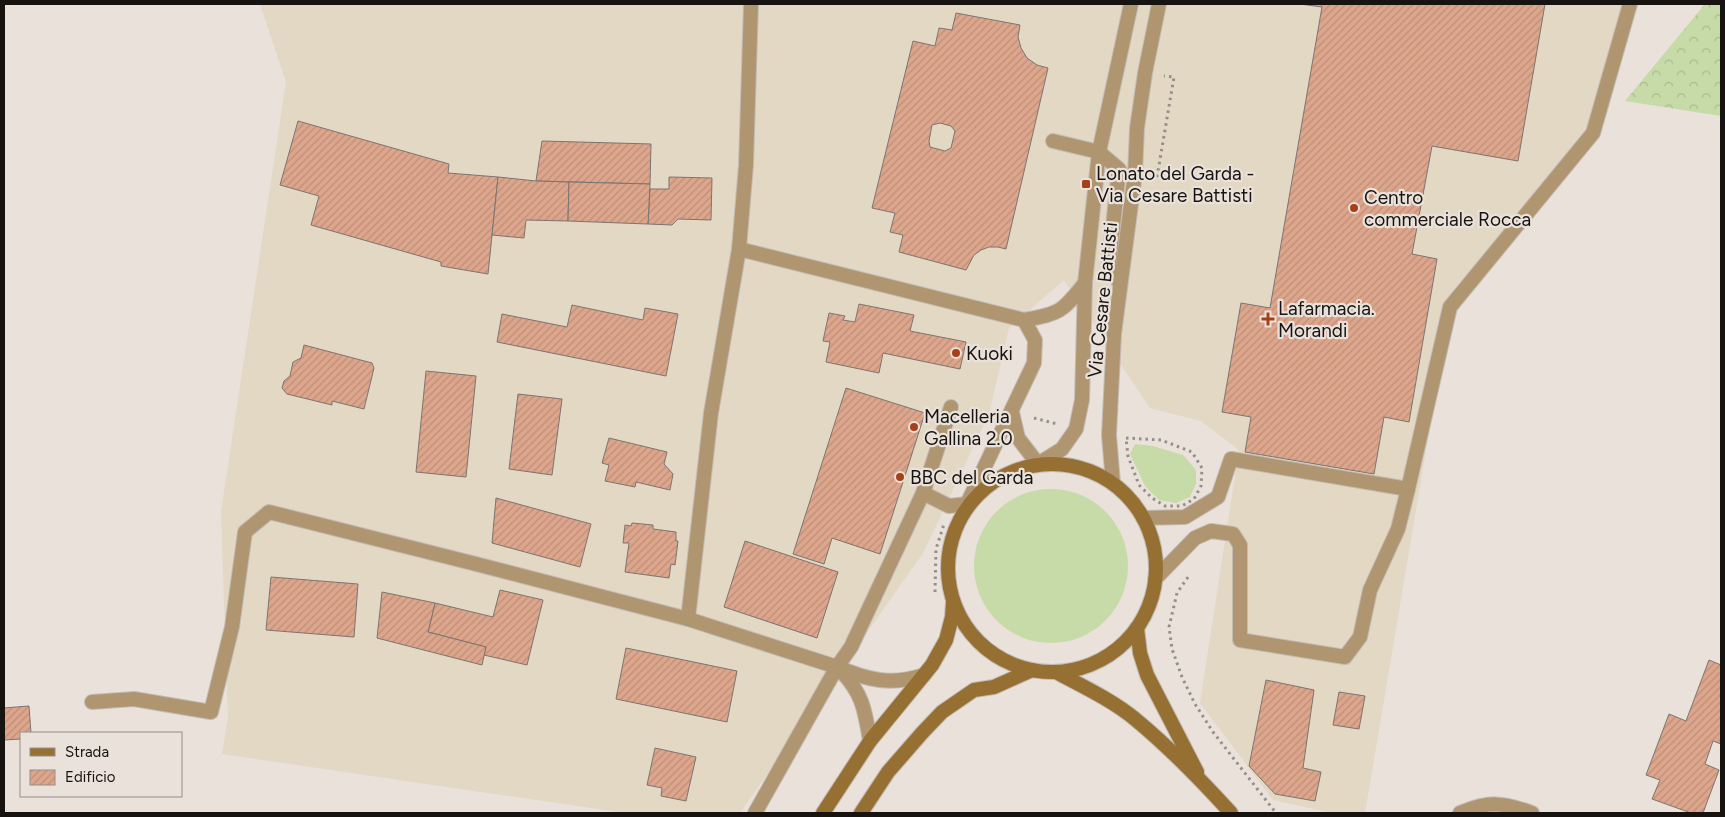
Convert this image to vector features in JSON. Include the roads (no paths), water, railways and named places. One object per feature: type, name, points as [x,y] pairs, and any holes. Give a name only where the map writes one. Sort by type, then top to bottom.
[{"type":"main road","points":[[822,813],[870,741],[932,665],[946,640],[952,617],[953,599],[948,572],[950,545],[967,504],[990,484],[1013,471],[1038,464],[1064,464],[1090,470],[1113,483],[1134,503],[1143,518],[1155,553],[1155,579],[1149,604],[1136,628],[1121,646],[1101,659],[1079,668],[1056,672],[1032,670],[1004,660],[984,646],[966,624],[953,599]]},
{"type":"main road","points":[[1136,628],[1146,674],[1204,783]]},
{"type":"main road","points":[[861,813],[888,772],[942,712],[974,690],[994,686],[1032,670]]},
{"type":"main road","points":[[1056,672],[1102,697],[1134,718],[1204,783],[1231,813]]},
{"type":"street","points":[[688,619],[711,413],[739,249],[746,165],[751,4]]},
{"type":"street","name":"Via Cesare Battisti","points":[[1038,464],[1062,449],[1076,429],[1082,400],[1085,283],[1099,152],[1130,4]]},
{"type":"street","name":"Via Cesare Battisti","points":[[1113,483],[1109,435],[1114,334],[1135,174],[1137,128],[1145,73],[1159,4]]},
{"type":"street","points":[[1155,579],[1195,538],[1211,531],[1233,534],[1240,545],[1240,640],[1346,657],[1360,637],[1370,590],[1398,530],[1450,308],[1593,132],[1630,4]]},
{"type":"street","points":[[1053,142],[1099,152],[1119,169],[1109,264],[1120,284]]},
{"type":"street","points":[[739,249],[1024,320],[1050,316],[1066,306],[1085,283]]},
{"type":"street","points":[[923,493],[949,506],[967,504],[1034,363],[1035,340],[1024,320]]},
{"type":"street","points":[[755,813],[837,667],[851,647],[923,493],[951,407]]},
{"type":"street","points":[[1012,412],[1018,438],[1038,464]]},
{"type":"street","points":[[1143,518],[1185,517],[1218,497],[1231,459],[1408,489]]},
{"type":"street","points":[[92,702],[134,699],[211,712],[232,627],[245,532],[269,512],[688,619],[837,667],[861,677],[885,681],[907,680],[924,675]]},
{"type":"street","points":[[837,667],[852,683],[865,708],[870,741]]},
{"type":"street","points":[[1460,813],[1480,805],[1510,805],[1532,813]]},
{"type":"place","name":"Lonato del Garda - Via Cesare Battisti","points":[[1086,184]]},
{"type":"place","name":"Centro commerciale Rocca","points":[[1354,208]]},
{"type":"place","name":"Lafarmacia. Morandi","points":[[1268,319]]},
{"type":"place","name":"Kuoki","points":[[956,353]]},
{"type":"place","name":"Macelleria Gallina 2.0","points":[[914,427]]},
{"type":"place","name":"BBC del Garda","points":[[900,477]]}]
